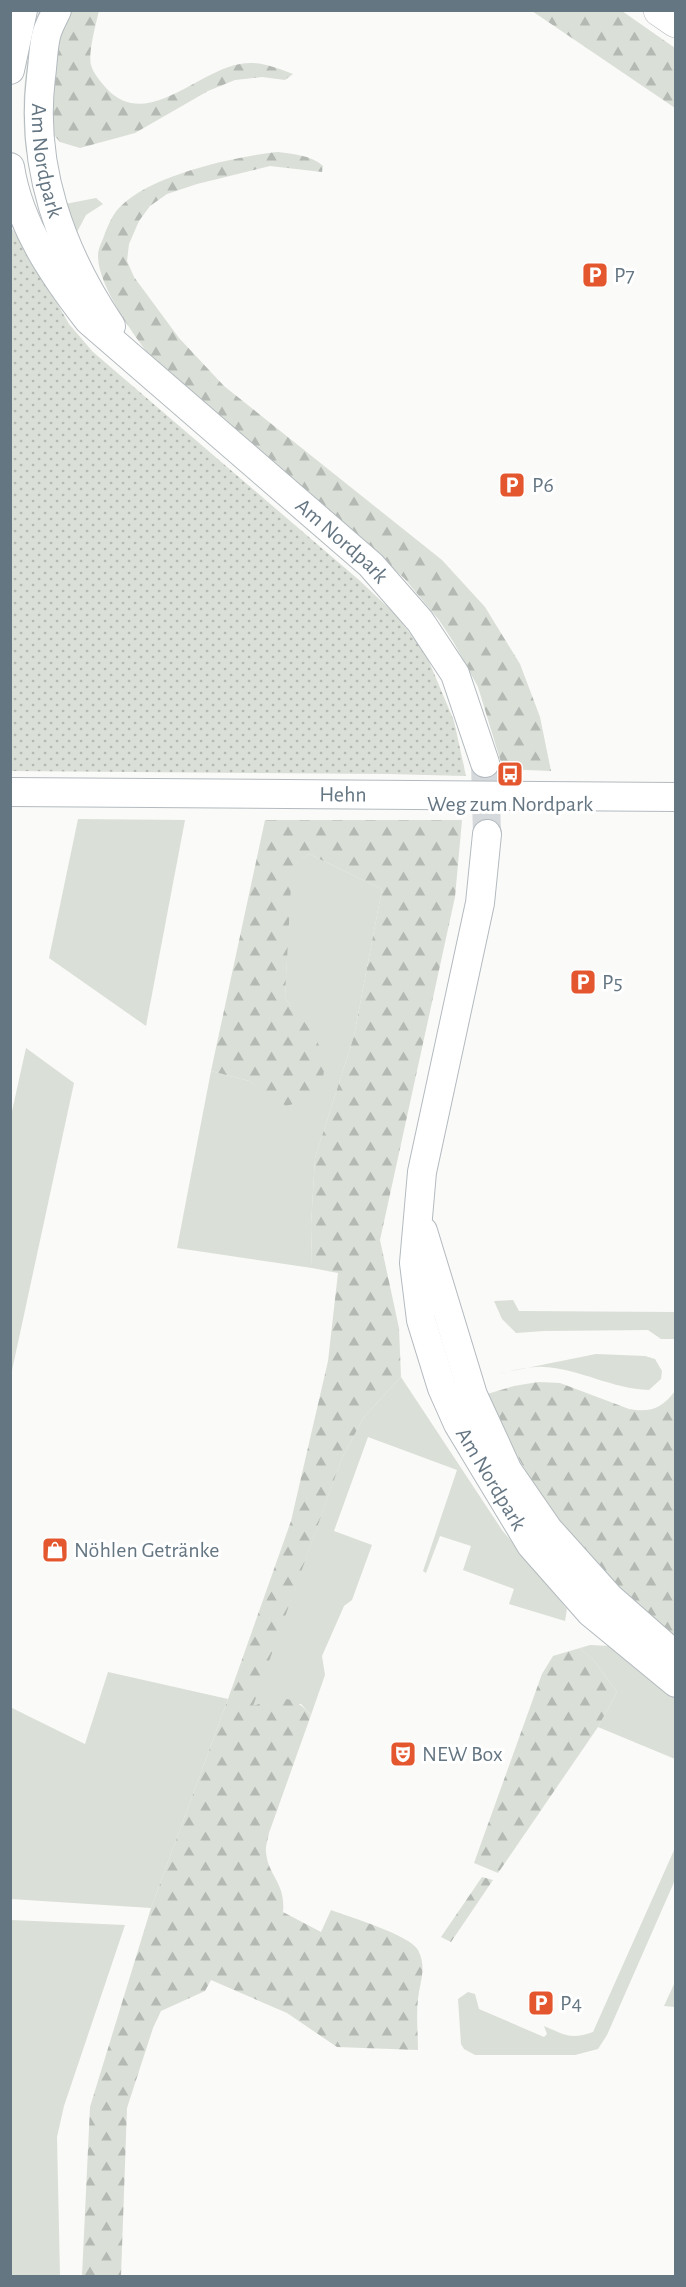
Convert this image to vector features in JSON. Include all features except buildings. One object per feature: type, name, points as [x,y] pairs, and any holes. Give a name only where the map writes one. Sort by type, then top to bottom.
[{"type":"highway","points":[[660,10],[675,21]]},
{"type":"street","points":[[10,70],[23,10]]},
{"type":"street","name":"Am Nordpark","points":[[57,10],[46,36],[37,107],[41,164],[62,233],[79,271],[103,314],[138,365]]},
{"type":"street","name":"Am Nordpark","points":[[10,167],[20,205],[60,285],[88,321],[371,565],[420,621],[455,674],[485,763]]},
{"type":"street","name":"Hehn","points":[[10,792],[675,797]]},
{"type":"street","name":"Am Nordpark","points":[[487,834],[480,903],[422,1172],[414,1263],[422,1320],[442,1388],[458,1424],[531,1545],[591,1613],[675,1683]]},
{"type":"street","name":"Am Nordpark","points":[[418,1217],[473,1395],[508,1471],[548,1529],[610,1598],[675,1656]]},
{"type":"green space","points":[[39,11],[46,11],[29,153],[26,152],[24,134],[25,80],[30,46]]},
{"type":"green space","points":[[69,11],[99,11],[91,46],[91,65],[106,88],[121,100],[138,104],[155,102],[224,69],[240,64],[260,64],[293,74],[285,80],[262,77],[235,80],[208,91],[135,133],[80,148],[60,142],[53,134],[53,61],[61,29]]},
{"type":"green space","points":[[532,11],[622,11],[675,48],[675,108]]},
{"type":"green space","points":[[278,152],[313,159],[323,166],[322,172],[270,166],[167,194],[150,206],[139,221],[129,244],[127,261],[134,277],[179,338],[224,386],[442,560],[485,607],[520,664],[540,717],[551,771],[503,769],[478,687],[439,620],[404,578],[155,362],[128,326],[104,281],[99,267],[100,247],[116,212],[135,195],[152,185],[195,169]]},
{"type":"green space","points":[[96,198],[103,204],[86,215],[76,234],[60,205]]},
{"type":"green space","points":[[10,226],[25,247],[69,324],[93,352],[359,580],[393,612],[425,652],[454,721],[466,776],[11,771]]},
{"type":"green space","points":[[78,819],[185,820],[146,1026],[49,958]]},
{"type":"green space","points":[[265,820],[462,820],[455,897],[380,1240],[399,1328],[401,1377],[364,1417],[342,1458],[253,1706],[277,1699],[290,1700],[311,1715],[266,1845],[267,1860],[282,1894],[283,1912],[321,1932],[331,1910],[392,1933],[413,1944],[422,1962],[417,2005],[418,2050],[337,2047],[287,2013],[211,1980],[205,1991],[161,2011],[153,2028],[127,2108],[121,2276],[82,2276],[90,2107],[151,1908],[291,1521],[328,1361],[338,1273],[312,1268],[311,1225],[315,1158],[354,1036],[382,889],[309,854],[292,866],[285,998],[313,1034],[321,1052],[324,1073],[316,1090],[299,1102],[286,1106],[249,1081],[211,1071]]},
{"type":"green space","points":[[309,854],[382,889],[354,1036],[315,1158],[311,1225],[312,1268],[177,1248],[211,1071],[249,1081],[286,1105],[315,1039],[285,998],[291,866]]},
{"type":"green space","points":[[26,1048],[74,1083],[11,1375],[10,1120]]},
{"type":"green space","points":[[513,1300],[519,1311],[675,1312],[675,1339],[661,1339],[648,1330],[516,1333],[502,1319],[494,1301]]},
{"type":"green space","points":[[596,1354],[645,1356],[655,1359],[662,1371],[661,1379],[649,1390],[622,1386],[571,1371],[544,1367],[527,1368]]},
{"type":"green space","points":[[401,1377],[502,1530],[567,1609],[565,1621],[509,1604],[514,1589],[463,1570],[471,1546],[440,1536],[426,1573],[423,1571],[457,1470],[368,1437],[334,1531],[372,1545],[352,1600],[344,1606],[322,1656],[325,1675],[311,1715],[301,1704],[252,1707],[342,1458],[364,1417]]},
{"type":"green space","points":[[538,1382],[560,1383],[637,1410],[650,1410],[661,1405],[675,1391],[675,1640],[637,1607],[582,1549],[550,1509],[516,1454],[487,1394]]},
{"type":"green space","points":[[590,1645],[610,1646],[675,1694],[675,1759],[598,1727],[617,1692],[595,1662],[580,1648]]},
{"type":"green space","points":[[580,1648],[595,1662],[617,1692],[598,1727],[498,1873],[474,1863],[542,1674],[553,1656]]},
{"type":"green space","points":[[108,1672],[228,1699],[151,1908],[11,1899],[10,1707],[85,1744]]},
{"type":"green space","points":[[675,1848],[675,1880],[607,2035],[598,2049],[575,2055],[475,2055],[464,2049],[461,2044],[458,1999],[468,1992],[475,1994],[479,2009],[544,2037],[547,2034],[544,2026],[573,2036],[593,2032]]},
{"type":"green space","points":[[482,1877],[493,1880],[451,1942],[441,1937]]},
{"type":"green space","points":[[11,1920],[125,1925],[64,2106],[57,2137],[60,2276],[11,2276]]},
{"type":"green space","points":[[675,1982],[675,2007],[664,2006]]},
{"type":"tunnel","points":[[485,763],[487,834]]},
{"type":"place","name":"P7","points":[[595,275]]},
{"type":"place","name":"P6","points":[[512,485]]},
{"type":"place","name":"Weg zum Nordpark","points":[[510,774]]},
{"type":"place","name":"P5","points":[[583,982]]},
{"type":"place","name":"Nöhlen Getränke","points":[[55,1550]]},
{"type":"place","name":"NEW Box","points":[[403,1754]]},
{"type":"place","name":"P4","points":[[541,2003]]}]
